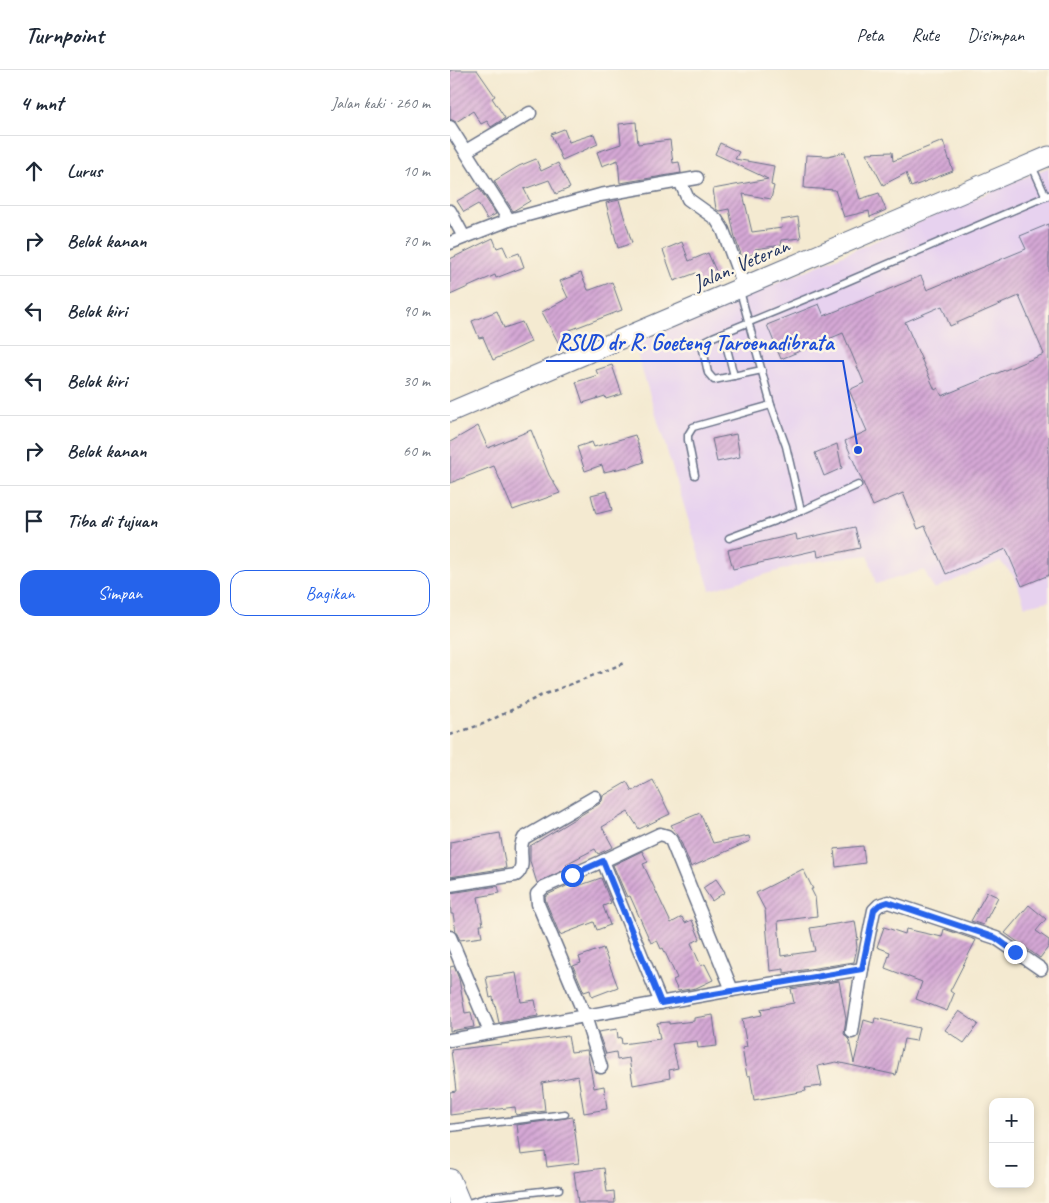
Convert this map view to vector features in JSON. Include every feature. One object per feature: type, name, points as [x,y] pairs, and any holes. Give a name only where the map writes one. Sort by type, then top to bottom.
[{"type":"main road","points":[[450,1180],[460,1203]]},
{"type":"street","points":[[466,151],[530,113]]},
{"type":"street","points":[[450,127],[509,220]]},
{"type":"street","name":"Jalan. Veteran","points":[[450,412],[1049,156]]},
{"type":"street","points":[[450,243],[509,220],[600,195],[696,178]]},
{"type":"street","points":[[680,181],[688,199],[719,223],[724,230],[742,288]]},
{"type":"street","points":[[450,211],[464,237]]},
{"type":"street","points":[[450,884],[516,875],[522,866],[520,848],[524,838],[594,797]]},
{"type":"street","points":[[602,1067],[585,1016],[538,904],[537,894],[544,887],[656,836],[668,836],[732,990]]},
{"type":"street","points":[[603,861],[661,1003]]},
{"type":"street","points":[[852,1032],[874,910],[879,905],[888,902],[996,938],[1041,969]]},
{"type":"street","points":[[450,937],[490,1032]]},
{"type":"street","points":[[450,1040],[862,969]]},
{"type":"lane","points":[[762,370],[714,380],[708,373],[702,345],[705,341],[723,333],[1047,196],[1031,164]]},
{"type":"lane","points":[[742,288],[771,405],[786,446],[801,511]]},
{"type":"lane","points":[[723,333],[734,376]]},
{"type":"lane","points":[[696,475],[688,440],[688,435],[693,427],[771,405]]},
{"type":"lane","points":[[729,538],[801,511],[858,485]]},
{"type":"lane","points":[[450,1128],[565,1114]]},
{"type":"lane","points":[[468,1203],[488,1197],[559,1189]]},
{"type":"path","points":[[450,735],[483,724],[540,696],[625,663]]},
{"type":"shaded area","points":[[1049,167],[1049,601],[1025,606],[1015,577],[1000,561],[934,589],[924,570],[876,584],[868,555],[810,562],[710,590],[634,344]]},
{"type":"building","points":[[450,70],[477,70],[495,96],[492,98],[505,118],[491,127],[487,121],[481,124],[473,111],[456,122],[450,119]]},
{"type":"building","points":[[636,122],[638,144],[670,140],[673,163],[679,162],[681,173],[620,183],[618,160],[602,166],[597,152],[621,144],[619,124]]},
{"type":"building","points":[[564,129],[569,142],[594,134],[598,144],[562,160],[551,134]]},
{"type":"building","points":[[943,141],[953,171],[911,187],[906,173],[883,185],[866,153],[892,152],[893,161]]},
{"type":"building","points":[[720,143],[739,152],[735,159],[774,166],[771,185],[774,186],[771,199],[743,194],[752,232],[782,228],[781,220],[798,217],[801,238],[781,240],[782,245],[755,249],[756,254],[742,257],[735,238],[729,209],[719,211],[716,209],[713,189],[768,179],[715,154]]},
{"type":"building","points":[[845,152],[860,199],[879,193],[886,210],[870,217],[869,211],[844,217],[835,190],[804,188],[806,155],[828,156]]},
{"type":"building","points":[[536,159],[541,171],[558,163],[570,188],[556,194],[549,180],[524,189],[530,201],[513,211],[494,181],[519,166]]},
{"type":"building","points":[[479,188],[496,214],[487,219],[478,204],[464,212],[457,201]]},
{"type":"building","points":[[619,200],[632,243],[618,248],[606,203]]},
{"type":"building","points":[[1049,224],[1049,575],[1022,586],[1006,549],[946,574],[925,526],[918,529],[903,493],[873,506],[845,441],[867,431],[849,390],[864,383],[843,333],[781,359],[767,325],[819,304],[824,316],[921,276],[927,290],[1026,249],[1020,236]],"holes":[[[1019,296],[1044,354],[942,396],[938,388],[935,390],[905,322],[942,306],[950,326]]]},
{"type":"building","points":[[493,238],[497,248],[503,246],[508,257],[519,253],[524,267],[496,278],[495,275],[450,295],[450,259]]},
{"type":"building","points":[[682,242],[689,261],[708,253],[720,280],[702,287],[696,273],[674,281],[663,250]]},
{"type":"building","points":[[581,273],[588,290],[612,282],[622,310],[570,330],[574,337],[559,344],[542,312],[568,298],[560,281]]},
{"type":"building","points":[[497,311],[504,328],[522,322],[531,342],[493,360],[483,337],[479,338],[472,321]]},
{"type":"building","points":[[612,365],[622,394],[606,399],[605,396],[583,403],[576,382],[598,375],[596,370]]},
{"type":"building","points":[[478,426],[488,448],[531,430],[549,475],[560,493],[513,510],[494,466],[450,483],[450,442]]},
{"type":"building","points":[[736,434],[740,457],[717,462],[712,439]]},
{"type":"building","points":[[635,435],[644,462],[627,468],[604,472],[602,465],[585,471],[577,447],[592,442],[594,447]]},
{"type":"building","points":[[837,444],[842,468],[824,476],[815,453]]},
{"type":"building","points":[[607,491],[612,510],[596,514],[591,495]]},
{"type":"building","points":[[855,527],[860,548],[818,557],[817,550],[733,569],[728,550],[796,534],[797,540]]},
{"type":"building","points":[[653,780],[670,814],[639,829],[628,812],[602,827],[613,847],[598,854],[595,849],[566,864],[568,868],[537,883],[530,861],[530,846],[599,804],[603,796],[627,782],[632,791]]},
{"type":"building","points":[[700,813],[713,843],[749,836],[750,841],[691,867],[679,837],[671,825]]},
{"type":"building","points":[[500,833],[506,868],[450,877],[450,842]]},
{"type":"building","points":[[863,846],[865,863],[836,867],[834,849]]},
{"type":"building","points":[[642,851],[648,862],[643,864],[671,923],[682,917],[685,923],[692,920],[700,939],[691,943],[701,966],[705,964],[713,980],[696,988],[678,991],[673,980],[677,978],[663,948],[661,949],[657,940],[651,943],[630,896],[627,897],[613,865]]},
{"type":"building","points":[[803,869],[813,889],[811,889],[815,897],[817,916],[778,921],[781,956],[815,951],[810,928],[855,921],[858,940],[856,939],[857,947],[854,962],[784,973],[784,969],[770,971],[765,910],[756,893]]},
{"type":"building","points":[[601,878],[611,903],[603,906],[610,925],[597,930],[594,922],[560,935],[545,897],[575,882],[578,886]]},
{"type":"building","points":[[716,879],[725,892],[712,901],[703,888]]},
{"type":"building","points":[[498,886],[500,893],[478,897],[483,925],[480,925],[482,937],[460,940],[456,932],[453,914],[451,914],[450,893]]},
{"type":"building","points":[[987,892],[998,897],[983,925],[971,921]]},
{"type":"building","points":[[1029,905],[1046,919],[1036,931],[1049,940],[1049,946],[1040,958],[1005,933]]},
{"type":"building","points":[[884,927],[905,934],[906,929],[942,937],[944,929],[976,940],[950,991],[954,994],[947,1011],[916,999],[922,982],[885,968],[890,952],[877,947]]},
{"type":"building","points":[[603,948],[618,987],[592,997],[590,990],[584,992],[573,966],[581,963],[579,957]]},
{"type":"building","points":[[454,966],[459,979],[465,1013],[471,1012],[474,1027],[450,1031],[450,967]]},
{"type":"building","points":[[516,973],[521,1002],[535,1000],[538,1016],[499,1023],[493,997],[490,998],[486,977]]},
{"type":"building","points":[[839,981],[846,1019],[844,1034],[849,1040],[854,1063],[864,1020],[874,1023],[875,1018],[919,1028],[916,1041],[904,1039],[896,1075],[836,1062],[818,1066],[822,1086],[805,1088],[806,1091],[754,1100],[750,1075],[747,1076],[742,1048],[747,1047],[742,1019],[762,1015],[761,1009],[794,1003],[791,989]]},
{"type":"building","points":[[959,1011],[978,1024],[964,1043],[945,1030]]},
{"type":"building","points":[[713,1015],[717,1046],[698,1048],[697,1041],[672,1044],[678,1068],[669,1070],[670,1078],[633,1085],[629,1058],[617,1060],[616,1052],[606,1054],[598,1032],[617,1029],[618,1038],[621,1037],[622,1044],[660,1039],[657,1023],[669,1022],[669,1024],[694,1021],[694,1018]]},
{"type":"building","points":[[568,1036],[571,1052],[587,1050],[594,1088],[604,1086],[607,1109],[584,1113],[578,1076],[542,1083],[545,1111],[516,1115],[515,1107],[450,1115],[450,1092],[456,1091],[451,1050]]},
{"type":"building","points":[[573,1117],[579,1163],[547,1167],[545,1152],[521,1155],[517,1125]]},
{"type":"building","points":[[604,1168],[607,1192],[614,1191],[615,1203],[578,1203],[574,1172]]},
{"type":"place","name":"RSUD dr R. Goeteng Taroenadibrata","points":[[858,450]]},
{"type":"route","points":[[572,875],[603,861],[661,1003],[862,969],[874,910],[877,906],[888,902],[996,938],[1015,952]]}]
